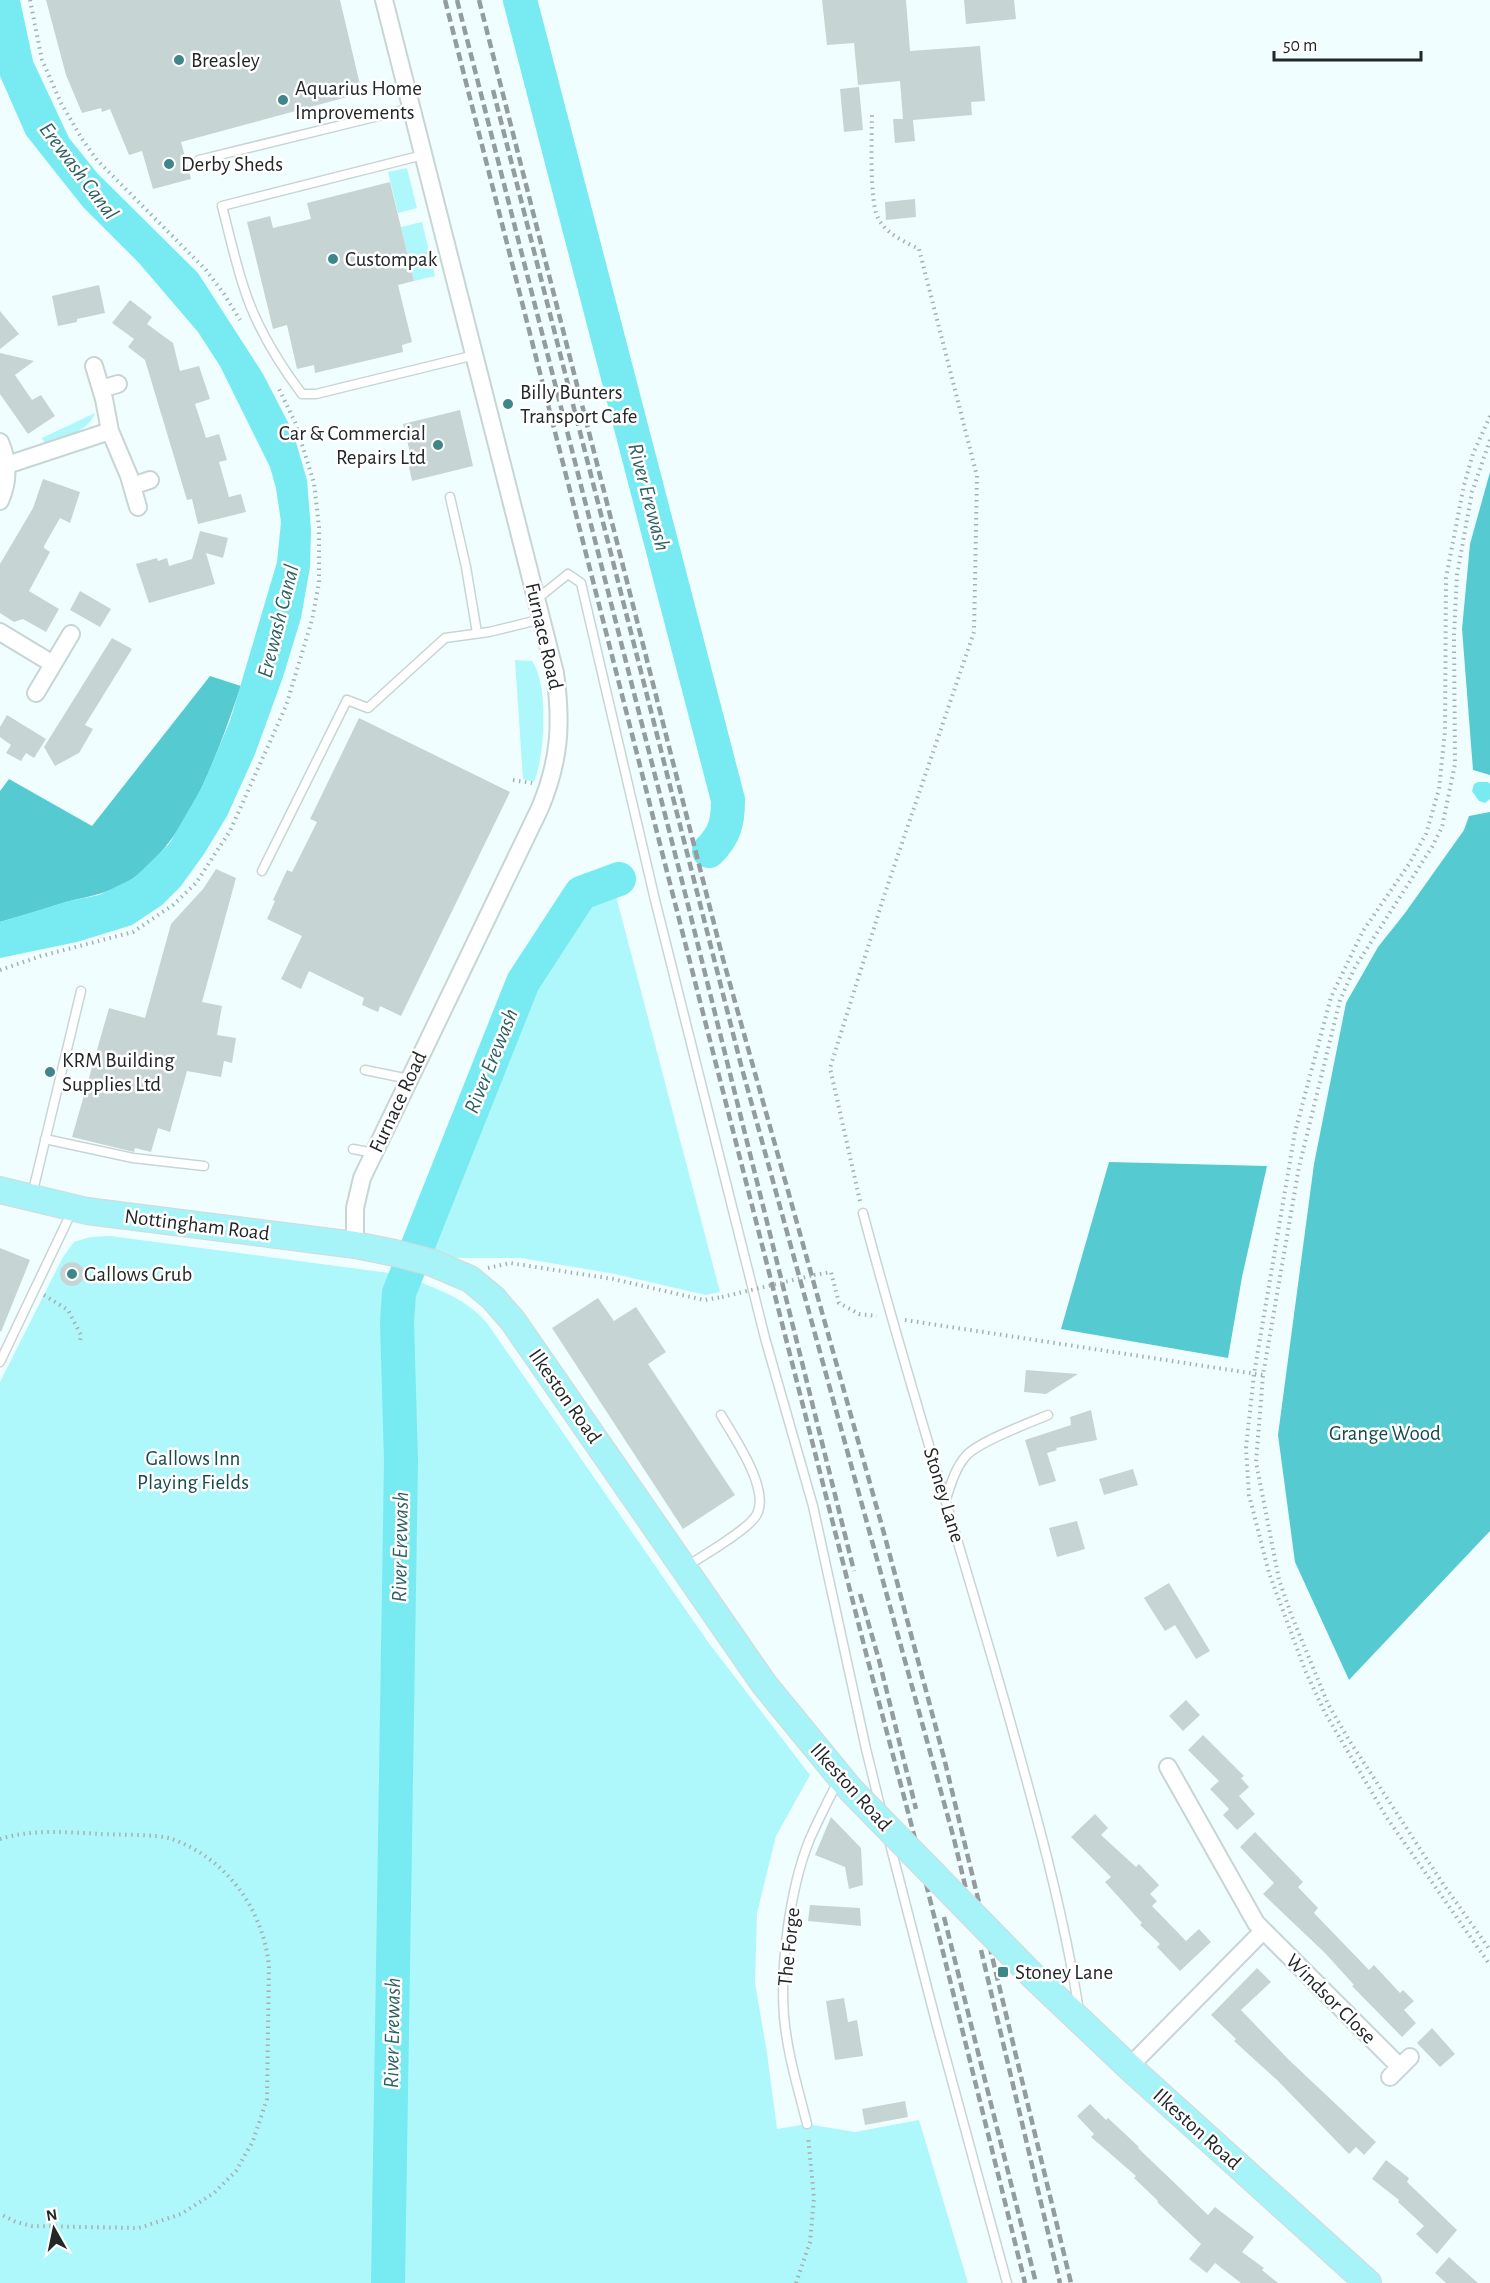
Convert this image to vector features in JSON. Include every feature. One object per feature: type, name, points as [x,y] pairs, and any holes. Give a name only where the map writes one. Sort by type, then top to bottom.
[{"type":"main road","name":"Nottingham Road","points":[[0,1190],[73,1208],[355,1245],[395,1253]]},
{"type":"main road","name":"Ilkeston Road","points":[[395,1253],[430,1262],[470,1279],[493,1298],[513,1321],[764,1684],[845,1783],[1081,2023],[1368,2283]]},
{"type":"street","name":"Furnace Road","points":[[355,1245],[357,1190],[540,808],[554,769],[560,733],[555,672],[384,0]]},
{"type":"street","points":[[94,366],[110,431],[138,507]]},
{"type":"street","points":[[101,389],[118,384]]},
{"type":"street","points":[[7,465],[110,431]]},
{"type":"street","points":[[0,442],[7,465],[6,486],[0,501]]},
{"type":"street","points":[[132,486],[150,480]]},
{"type":"street","points":[[0,632],[53,664]]},
{"type":"street","points":[[36,693],[71,634]]},
{"type":"street","name":"Windsor Close","points":[[1168,1767],[1249,1914],[1263,1932],[1400,2067]]},
{"type":"street","points":[[1129,2067],[1263,1932]]},
{"type":"lane","points":[[200,160],[411,108]]},
{"type":"lane","points":[[423,155],[222,207],[244,288],[258,323],[289,377],[302,394],[316,394],[475,355]]},
{"type":"lane","points":[[450,497],[466,567],[477,633]]},
{"type":"lane","points":[[537,599],[568,574],[581,583],[655,900],[765,1338],[813,1506],[866,1749],[936,2022],[1007,2283]]},
{"type":"lane","points":[[262,872],[347,700],[368,708],[445,638],[489,632],[542,619]]},
{"type":"lane","points":[[31,1198],[81,991]]},
{"type":"lane","points":[[365,1070],[409,1079]]},
{"type":"lane","points":[[45,1139],[133,1158],[204,1166]]},
{"type":"lane","points":[[353,1149],[374,1153]]},
{"type":"lane","points":[[0,1362],[73,1208]]},
{"type":"lane","name":"Stoney Lane","points":[[863,1213],[891,1317],[1045,1845],[1064,1921],[1081,2023]]},
{"type":"lane","points":[[683,1569],[735,1534],[756,1516],[760,1506],[759,1494],[749,1463],[721,1415]]},
{"type":"lane","points":[[946,1500],[954,1475],[966,1454],[1016,1428],[1048,1415]]},
{"type":"lane","name":"The Forge","points":[[807,2124],[791,2063],[784,2018],[783,1985],[791,1913],[809,1842],[845,1783]]},
{"type":"path","points":[[30,0],[42,60],[61,103],[82,139],[98,160],[206,270],[241,322]]},
{"type":"path","points":[[863,1213],[830,1068],[884,896],[974,632],[977,476],[919,249],[894,236],[878,219],[874,193],[872,111]]},
{"type":"path","points":[[0,970],[41,956],[133,932],[174,905],[196,883],[230,831],[285,706],[312,620],[320,583],[320,527],[314,483],[295,422],[275,380]]},
{"type":"path","points":[[1490,416],[1473,454],[1464,485],[1446,578],[1445,731],[1439,789],[1425,834],[1409,864],[1363,931],[1331,997],[1295,1132],[1254,1374],[1246,1448],[1249,1495],[1276,1595],[1305,1670],[1329,1721],[1387,1818],[1490,1965]]},
{"type":"path","points":[[1483,1954],[1490,1950],[1466,1919],[1328,1704],[1290,1614],[1279,1580],[1256,1462],[1263,1375],[1299,1167],[1340,1000],[1355,968],[1432,847],[1442,827],[1455,764],[1454,635],[1457,575],[1472,492],[1479,465],[1490,440]]},
{"type":"path","points":[[513,780],[536,784]]},
{"type":"path","points":[[470,1279],[487,1268],[510,1263],[613,1279],[704,1300],[831,1272],[839,1303],[859,1314],[891,1317],[1263,1375]]},
{"type":"path","points":[[36,1290],[68,1310],[81,1335],[80,1341]]},
{"type":"path","points":[[0,1839],[17,1834],[58,1831],[171,1838],[210,1858],[237,1883],[260,1922],[267,1945],[269,1966],[267,2099],[253,2141],[237,2171],[214,2193],[181,2214],[139,2228],[32,2226],[16,2222],[0,2214]]},
{"type":"path","points":[[796,2283],[810,2242],[814,2198],[807,2124]]},
{"type":"green space","points":[[407,168],[417,208],[398,213],[388,172]]},
{"type":"green space","points":[[422,222],[435,276],[414,281],[401,227]]},
{"type":"green space","points":[[95,413],[80,430],[45,444],[42,438]]},
{"type":"green space","points":[[1490,472],[1490,775],[1473,770],[1462,629],[1470,544]]},
{"type":"green space","points":[[515,660],[532,661],[541,686],[543,738],[534,782],[523,779]]},
{"type":"green space","points":[[210,676],[241,686],[201,789],[188,814],[155,859],[135,877],[111,890],[0,922],[0,791],[9,779],[92,826]]},
{"type":"green space","name":"Grange Wood","points":[[1490,812],[1490,1531],[1349,1680],[1295,1562],[1278,1435],[1314,1164],[1346,1003],[1378,947],[1464,830],[1469,816]]},
{"type":"green space","points":[[615,892],[720,1292],[706,1295],[615,1274],[521,1258],[457,1258],[433,1252],[495,1079],[576,909],[590,899]]},
{"type":"green space","points":[[1109,1162],[1267,1166],[1242,1277],[1228,1358],[1061,1329]]},
{"type":"green space","name":"Gallows Inn Playing Fields","points":[[110,1236],[389,1273],[381,1314],[388,1452],[380,2283],[0,2283],[0,1382],[63,1257],[74,1242],[90,1237]]},
{"type":"green space","points":[[419,1282],[464,1303],[487,1323],[708,1642],[810,1775],[776,1836],[757,1913],[755,1983],[777,2129],[807,2124],[855,2132],[919,2120],[968,2283],[403,2283],[406,2110],[402,2027],[412,1451],[409,1327],[412,1296]]},
{"type":"water","name":"Erewash Canal","points":[[0,0],[20,0],[33,61],[69,138],[98,174],[198,273],[263,374],[293,432],[307,480],[311,530],[310,567],[301,618],[283,677],[255,754],[227,816],[181,886],[162,905],[132,925],[77,942],[0,958],[0,922],[69,901],[99,895],[134,878],[169,844],[202,787],[230,721],[277,562],[281,522],[270,467],[220,366],[198,332],[139,263],[83,207],[26,135],[0,76]]},
{"type":"water","points":[[1478,782],[1490,784],[1490,799],[1485,803],[1479,801],[1472,791],[1474,784]]},
{"type":"building","name":"Breasley","points":[[46,0],[340,0],[362,93],[181,142],[191,179],[153,189],[142,151],[129,155],[110,109],[102,112],[101,108],[82,113],[66,75]]},
{"type":"building","points":[[822,0],[906,0],[910,51],[980,46],[985,101],[971,102],[972,115],[913,120],[915,141],[895,143],[893,119],[903,119],[900,81],[858,85],[854,43],[827,45]]},
{"type":"building","points":[[964,0],[1014,0],[1016,19],[966,24]]},
{"type":"building","points":[[859,87],[863,130],[844,132],[840,89]]},
{"type":"building","name":"Custompak","points":[[390,182],[414,281],[398,285],[412,342],[402,345],[403,352],[315,373],[314,365],[297,369],[287,325],[273,329],[247,222],[270,216],[273,228],[311,219],[307,203]]},
{"type":"building","points":[[915,199],[916,217],[886,220],[885,202]]},
{"type":"building","points":[[99,285],[105,313],[58,326],[52,296]]},
{"type":"building","points":[[130,300],[152,317],[147,324],[173,343],[180,371],[199,366],[210,399],[195,404],[206,438],[219,434],[227,460],[219,462],[229,497],[241,494],[246,512],[198,524],[192,499],[187,500],[145,360],[128,347],[134,339],[112,323]]},
{"type":"building","points":[[0,311],[19,334],[0,349]]},
{"type":"building","points":[[0,353],[34,361],[15,375],[32,400],[41,395],[55,416],[28,434],[0,394]]},
{"type":"building","name":"Car & Commercial Repairs Ltd","points":[[460,410],[473,466],[412,481],[409,467],[413,465],[403,424]]},
{"type":"building","points":[[43,479],[80,492],[70,523],[60,518],[44,546],[50,552],[29,591],[59,609],[46,632],[23,619],[14,622],[0,613],[0,564],[33,508]]},
{"type":"building","points":[[200,531],[228,538],[223,558],[206,553],[215,584],[149,603],[136,564],[157,558],[158,561],[167,558],[169,566],[192,559]]},
{"type":"building","points":[[80,591],[111,609],[100,627],[70,610]]},
{"type":"building","points":[[112,638],[132,649],[85,725],[93,729],[79,753],[55,766],[44,747]]},
{"type":"building","points":[[7,715],[46,739],[34,758],[26,753],[21,761],[6,753],[11,745],[0,737],[0,727]]},
{"type":"building","points":[[359,718],[510,792],[401,1016],[380,1006],[378,1012],[362,1005],[364,998],[309,971],[301,989],[281,979],[302,936],[267,919],[287,870],[292,872],[317,822],[310,819]]},
{"type":"building","points":[[216,869],[236,878],[202,1002],[222,1006],[217,1035],[236,1038],[232,1063],[224,1061],[221,1077],[187,1071],[170,1132],[158,1128],[151,1152],[135,1148],[134,1152],[72,1137],[109,1008],[145,1018],[171,924],[203,889]]},
{"type":"building","points":[[0,1248],[30,1260],[1,1332],[0,1331]]},
{"type":"building","name":"Gallows Grub","points":[[72,1262],[77,1263],[83,1269],[83,1279],[77,1285],[72,1286],[67,1285],[61,1279],[60,1274],[61,1269],[67,1263]]},
{"type":"building","points":[[598,1298],[614,1321],[636,1307],[666,1352],[648,1364],[735,1495],[683,1529],[552,1328]]},
{"type":"building","points":[[1026,1370],[1078,1374],[1046,1394],[1024,1392]]},
{"type":"building","points":[[1091,1410],[1097,1440],[1056,1448],[1057,1450],[1047,1453],[1056,1481],[1039,1486],[1025,1440],[1071,1425],[1070,1417]]},
{"type":"building","points":[[1133,1469],[1138,1485],[1104,1495],[1099,1479]]},
{"type":"building","points":[[1077,1521],[1085,1549],[1057,1557],[1049,1528]]},
{"type":"building","points":[[1169,1583],[1210,1651],[1196,1659],[1175,1625],[1165,1631],[1144,1598]]},
{"type":"building","points":[[1186,1700],[1200,1715],[1183,1731],[1169,1716]]},
{"type":"building","points":[[1203,1735],[1244,1776],[1241,1778],[1249,1787],[1239,1796],[1255,1814],[1237,1830],[1223,1815],[1229,1809],[1210,1789],[1219,1781],[1188,1750]]},
{"type":"building","points":[[1095,1814],[1108,1828],[1101,1835],[1136,1867],[1139,1864],[1159,1885],[1150,1894],[1157,1901],[1152,1906],[1186,1941],[1199,1929],[1211,1942],[1180,1971],[1157,1947],[1160,1944],[1140,1925],[1142,1923],[1105,1882],[1111,1877],[1071,1837]]},
{"type":"building","points":[[831,1817],[861,1848],[863,1885],[849,1889],[845,1867],[815,1855]]},
{"type":"building","points":[[1255,1832],[1303,1882],[1298,1887],[1318,1908],[1314,1913],[1369,1970],[1374,1965],[1400,1993],[1403,1990],[1414,2001],[1404,2010],[1416,2023],[1402,2037],[1352,1986],[1354,1985],[1325,1953],[1263,1894],[1274,1883],[1240,1847]]},
{"type":"building","points":[[810,1905],[860,1908],[861,1926],[808,1921]]},
{"type":"building","points":[[1257,1968],[1271,1982],[1241,2010],[1288,2059],[1376,2142],[1364,2155],[1356,2147],[1349,2154],[1277,2080],[1234,2041],[1236,2039],[1211,2015]]},
{"type":"building","points":[[844,1998],[848,2022],[857,2020],[863,2056],[835,2060],[826,2001]]},
{"type":"building","points":[[1432,2028],[1455,2054],[1440,2067],[1417,2043]]},
{"type":"building","points":[[905,2101],[908,2117],[865,2125],[862,2109]]},
{"type":"building","points":[[1090,2104],[1139,2147],[1208,2215],[1215,2207],[1254,2237],[1242,2252],[1264,2268],[1262,2270],[1278,2283],[1241,2283],[1215,2263],[1207,2273],[1189,2259],[1201,2244],[1134,2178],[1136,2176],[1091,2137],[1094,2134],[1077,2116]]},
{"type":"building","points":[[1386,2160],[1409,2178],[1407,2182],[1457,2230],[1437,2254],[1416,2234],[1424,2226],[1398,2202],[1399,2200],[1372,2179]]},
{"type":"building","points":[[1449,2257],[1478,2283],[1446,2283],[1435,2273]]},
{"type":"waterway","name":"River Erewash","points":[[520,0],[728,800],[724,828],[719,839],[709,851]]},
{"type":"waterway","name":"River Erewash","points":[[388,2283],[401,1461],[397,1322],[399,1293],[523,982],[581,893],[619,879]]},
{"type":"railway","points":[[445,0],[912,1827],[1025,2283]]},
{"type":"railway","points":[[457,0],[683,885],[854,1571]]},
{"type":"railway","points":[[479,0],[723,959],[885,1537],[944,1758],[1071,2283]]},
{"type":"railway","points":[[493,90],[741,1065],[954,1839],[975,1927]]},
{"type":"railway","points":[[860,1594],[916,1809]]},
{"type":"railway","points":[[944,1917],[1036,2283]]},
{"type":"railway","points":[[981,1950],[1060,2283]]},
{"type":"place","name":"Breasley","points":[[179,60]]},
{"type":"place","name":"Aquarius Home Improvements","points":[[283,100]]},
{"type":"place","name":"Derby Sheds","points":[[169,164]]},
{"type":"place","name":"Custompak","points":[[333,259]]},
{"type":"place","name":"Billy Bunters Transport Cafe","points":[[508,404]]},
{"type":"place","name":"Car & Commercial Repairs Ltd","points":[[438,445]]},
{"type":"place","name":"KRM Building Supplies Ltd","points":[[50,1072]]},
{"type":"place","name":"Gallows Grub","points":[[72,1274]]},
{"type":"place","name":"Stoney Lane","points":[[1003,1972]]}]
